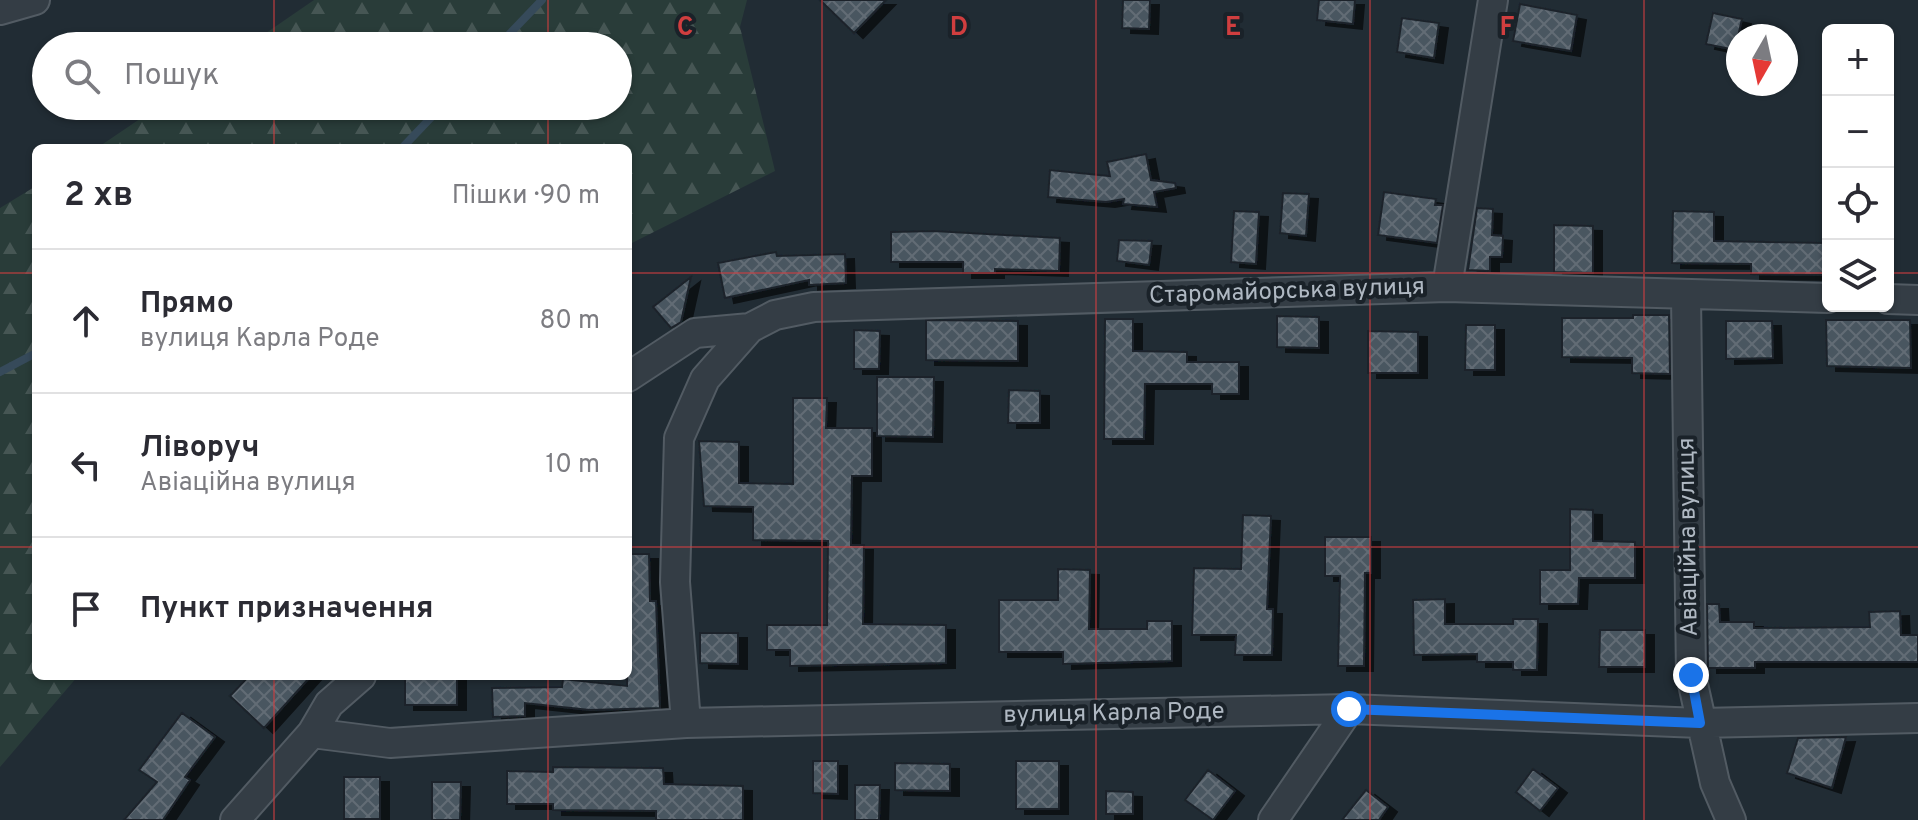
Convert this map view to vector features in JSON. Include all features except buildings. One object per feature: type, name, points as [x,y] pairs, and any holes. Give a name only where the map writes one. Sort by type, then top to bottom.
[{"type":"street","points":[[0,10],[35,0]]},
{"type":"street","points":[[1447,287],[1493,0]]},
{"type":"street","name":"Старомайорська вулиця","points":[[686,723],[675,582],[679,438],[705,379],[750,328],[775,315],[814,307],[1447,287],[1822,298]]},
{"type":"street","name":"Авіаційна вулиця","points":[[1686,296],[1691,675],[1715,783],[1731,820]]},
{"type":"street","points":[[1894,299],[1918,300]]},
{"type":"street","name":"Старомайорська вулиця","points":[[632,374],[695,333],[750,328]]},
{"type":"street","points":[[252,813],[312,733],[329,704],[356,680]]},
{"type":"street","points":[[1273,820],[1349,709]]},
{"type":"street","name":"вулиця Карла Роде","points":[[312,733],[390,743],[686,723],[1349,709],[1700,723],[1918,718]]},
{"type":"green space","points":[[314,0],[747,0],[740,27],[775,171],[632,243],[632,144],[103,144],[138,120],[632,120],[632,32],[267,32]]},
{"type":"green space","points":[[32,188],[32,680],[75,680],[0,767],[0,208]]},
{"type":"waterway","points":[[511,32],[542,0]]},
{"type":"waterway","points":[[406,144],[429,120]]},
{"type":"waterway","points":[[0,372],[32,355]]},
{"type":"route","points":[[1349,709],[1700,723],[1691,675]]}]
